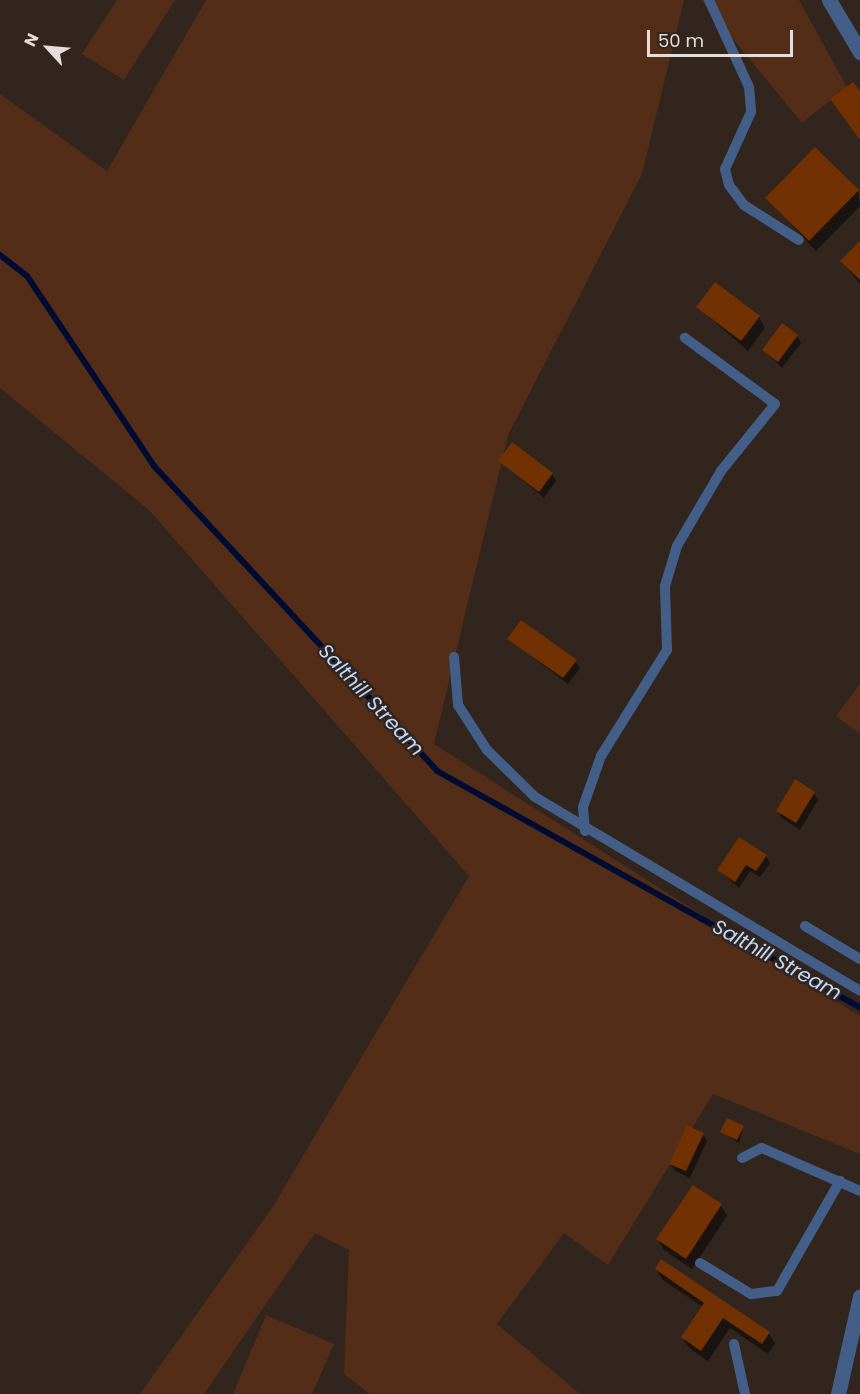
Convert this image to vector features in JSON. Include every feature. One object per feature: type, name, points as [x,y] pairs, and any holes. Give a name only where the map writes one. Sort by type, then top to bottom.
[{"type":"street","points":[[829,0],[860,52]]},
{"type":"street","points":[[838,1394],[860,1296]]},
{"type":"lane","points":[[709,0],[748,87],[751,112],[725,169],[729,185],[744,205],[799,240]]},
{"type":"lane","points":[[585,831],[583,807],[601,756],[667,650],[665,586],[677,546],[722,471],[775,404],[685,338]]},
{"type":"lane","points":[[454,657],[458,705],[487,750],[535,797],[585,831],[860,991]]},
{"type":"lane","points":[[805,926],[860,959]]},
{"type":"lane","points":[[742,1158],[762,1148],[860,1191]]},
{"type":"lane","points":[[700,1263],[751,1294],[777,1291],[840,1181]]},
{"type":"lane","points":[[734,1344],[745,1394]]},
{"type":"shaded area","points":[[117,0],[175,0],[124,80],[82,54]]},
{"type":"shaded area","points":[[206,0],[684,0],[642,174],[508,435],[434,744],[860,1016],[860,1154],[713,1094],[608,1265],[564,1233],[497,1324],[580,1394],[370,1394],[344,1374],[349,1250],[315,1233],[204,1394],[140,1394],[272,1208],[469,876],[149,510],[0,388],[0,94],[107,171]]},
{"type":"shaded area","points":[[701,0],[799,0],[847,87],[802,123]]},
{"type":"shaded area","points":[[860,684],[860,734],[836,716]]},
{"type":"shaded area","points":[[266,1315],[334,1344],[312,1394],[233,1394]]},
{"type":"building","points":[[853,82],[860,91],[860,140],[830,99]]},
{"type":"building","points":[[815,147],[859,190],[809,241],[765,198]]},
{"type":"building","points":[[860,241],[860,280],[840,261]]},
{"type":"building","points":[[715,282],[760,316],[741,341],[696,307]]},
{"type":"building","points":[[782,323],[798,335],[778,362],[762,350]]},
{"type":"building","points":[[512,442],[553,473],[539,492],[498,461]]},
{"type":"building","points":[[521,620],[577,660],[563,678],[507,639]]},
{"type":"building","points":[[795,779],[815,792],[796,823],[776,811]]},
{"type":"building","points":[[739,837],[767,855],[756,871],[746,865],[735,882],[717,870]]},
{"type":"building","points":[[727,1118],[744,1126],[737,1140],[720,1132]]},
{"type":"building","points":[[687,1125],[704,1133],[686,1171],[669,1164]]},
{"type":"building","points":[[693,1185],[722,1204],[686,1259],[656,1239]]},
{"type":"building","points":[[661,1259],[770,1332],[762,1344],[723,1318],[701,1351],[681,1337],[704,1303],[655,1269]]},
{"type":"waterway","name":"Salthill Stream","points":[[0,255],[27,276],[154,466],[437,771],[860,1007]]}]
